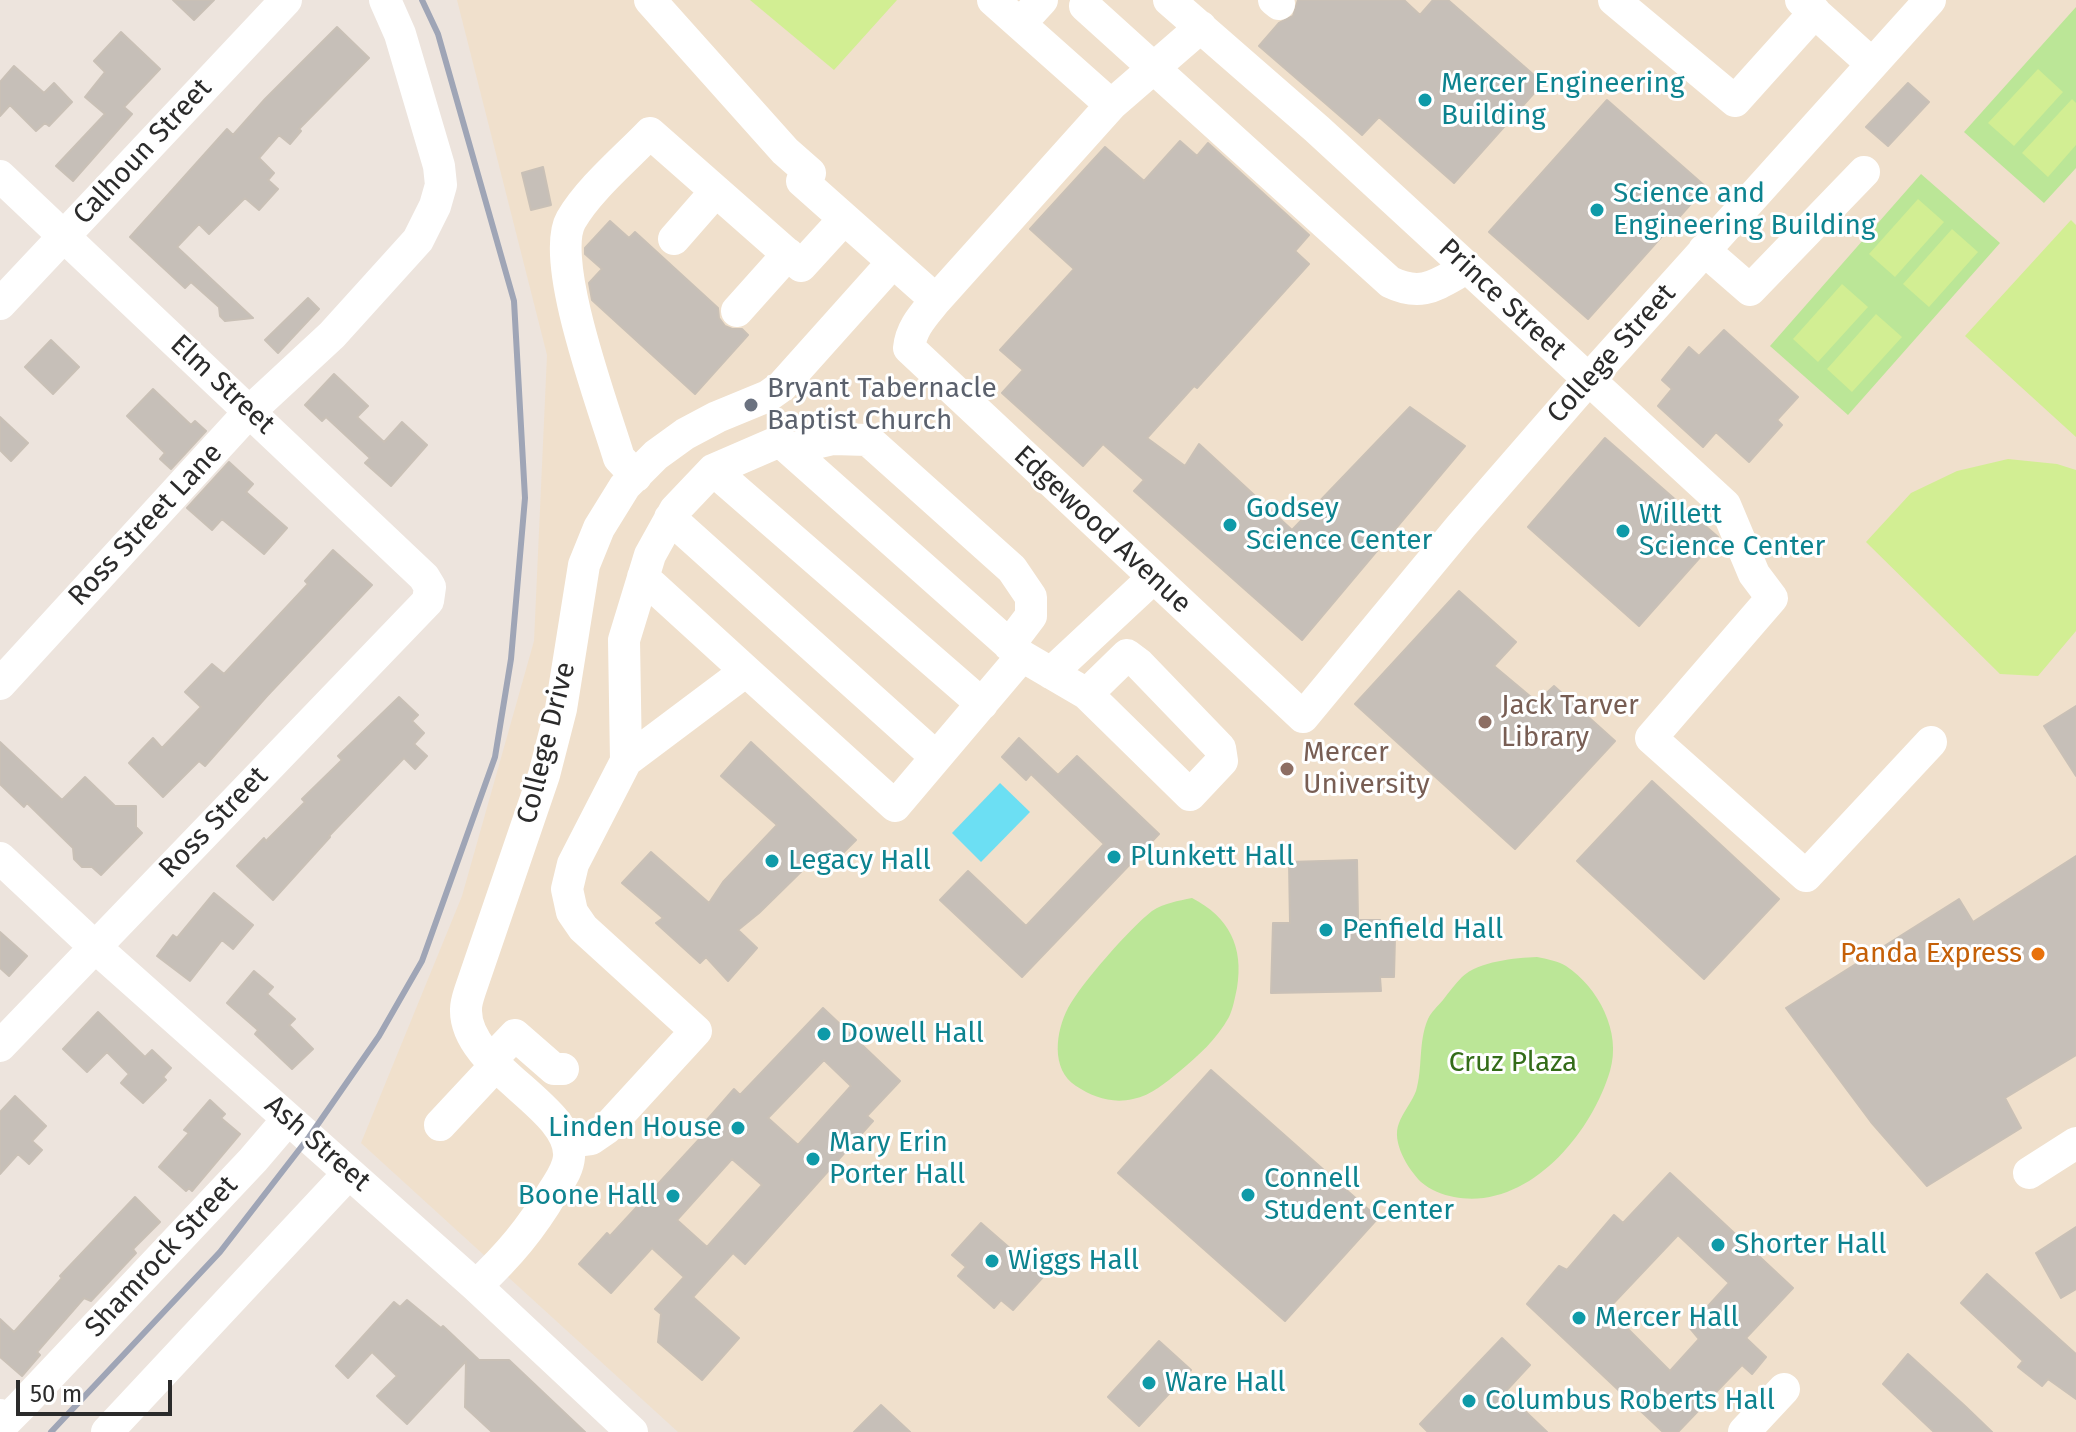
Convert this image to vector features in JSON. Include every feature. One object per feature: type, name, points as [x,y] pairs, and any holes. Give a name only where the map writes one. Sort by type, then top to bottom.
[{"type":"street","name":"Calhoun Street","points":[[0,304],[286,0]]},
{"type":"street","name":"Ross Street Lane","points":[[0,684],[250,411],[332,335],[418,240],[435,206],[441,185],[439,166],[400,34],[385,0]]},
{"type":"street","points":[[650,0],[844,219],[936,300],[1111,105],[1153,69],[1188,10]]},
{"type":"street","points":[[993,0],[1111,105]]},
{"type":"street","points":[[1020,24],[1042,0]]},
{"type":"street","points":[[1614,0],[1735,101],[1808,6],[1872,64]]},
{"type":"street","name":"College Street","points":[[1303,717],[1461,526],[1588,380],[1930,0]]},
{"type":"street","points":[[1085,6],[1390,282],[1415,290],[1427,289],[1467,268]]},
{"type":"street","name":"Prince Street","points":[[1188,10],[1725,505],[1754,574],[1772,598],[1651,738],[1806,876],[1931,742]]},
{"type":"street","points":[[636,476],[619,458],[568,288],[564,258],[569,222],[583,203],[650,133],[801,266],[844,219]]},
{"type":"street","points":[[1704,250],[1750,290],[1864,172]]},
{"type":"street","name":"Elm Street","points":[[0,176],[424,577],[430,587],[428,601]]},
{"type":"street","points":[[674,239],[716,191]]},
{"type":"street","points":[[737,311],[788,254]]},
{"type":"street","name":"College Drive","points":[[567,1142],[550,1116],[478,1046],[466,1010],[547,762],[561,709],[584,565],[599,528],[625,486],[656,455],[685,434],[768,396],[782,386],[893,262]]},
{"type":"street","name":"Edgewood Avenue","points":[[936,300],[916,325],[909,348],[1303,717]]},
{"type":"street","points":[[768,396],[785,445],[1016,651],[1087,694]]},
{"type":"street","points":[[626,761],[624,640],[643,577],[650,555],[670,518],[713,470],[785,445],[833,439],[868,440],[1012,569],[1031,597],[1031,616],[1016,651],[982,704],[895,806],[643,577]]},
{"type":"street","points":[[713,470],[982,704]]},
{"type":"street","points":[[670,518],[936,757]]},
{"type":"street","points":[[1051,673],[1153,578]]},
{"type":"street","name":"Ross Street","points":[[0,1046],[428,601]]},
{"type":"street","points":[[476,1286],[532,1227],[567,1168],[570,1154],[567,1142],[591,1139],[607,1128],[696,1031],[600,944],[572,912],[567,889],[573,864],[626,761],[746,671]]},
{"type":"street","name":"Ash Street","points":[[0,858],[95,947],[476,1286],[632,1432]]},
{"type":"street","points":[[440,1125],[515,1035],[554,1069],[563,1069]]},
{"type":"street","name":"Shamrock Street","points":[[0,1415],[6,1421],[21,1406],[288,1119]]},
{"type":"street","points":[[2029,1173],[2076,1143]]},
{"type":"street","points":[[107,1432],[349,1173]]},
{"type":"street","points":[[1752,1429],[1784,1389]]},
{"type":"shaded area","name":"Mercer University","points":[[457,0],[2076,0],[2076,1432],[678,1432],[361,1143],[462,896],[534,641],[547,355]]},
{"type":"green space","points":[[750,0],[897,0],[834,70]]},
{"type":"green space","points":[[2076,7],[2076,168],[2044,203],[1964,132]]},
{"type":"green space","points":[[2038,69],[2063,92],[2014,146],[1988,123]]},
{"type":"green space","points":[[2072,99],[2076,103],[2076,145],[2048,177],[2022,153]]},
{"type":"green space","points":[[1921,174],[2000,243],[1848,415],[1770,346]]},
{"type":"green space","points":[[1918,199],[1944,222],[1895,277],[1869,254]]},
{"type":"green space","points":[[2071,220],[2076,225],[2076,437],[1965,336]]},
{"type":"green space","points":[[1952,229],[1978,252],[1929,307],[1903,284]]},
{"type":"green space","points":[[1842,284],[1868,307],[1818,362],[1793,339]]},
{"type":"green space","points":[[1876,314],[1902,337],[1852,392],[1827,369]]},
{"type":"green space","points":[[2008,459],[2057,464],[2076,470],[2076,631],[2038,676],[2000,674],[1866,542],[1911,493],[1957,471]]},
{"type":"green space","points":[[1192,898],[1216,914],[1236,947],[1239,973],[1229,1017],[1200,1053],[1146,1095],[1118,1101],[1082,1090],[1068,1079],[1059,1060],[1058,1038],[1068,1008],[1094,971],[1152,911]]},
{"type":"green space","name":"Cruz Plaza","points":[[1537,957],[1560,963],[1578,975],[1604,1012],[1610,1026],[1613,1056],[1601,1095],[1572,1143],[1530,1180],[1506,1192],[1481,1198],[1454,1197],[1437,1192],[1421,1182],[1411,1170],[1397,1138],[1399,1123],[1416,1091],[1428,1019],[1457,982],[1469,972],[1498,961]]},
{"type":"water","points":[[1000,783],[1030,812],[981,862],[952,833]]},
{"type":"building","points":[[173,0],[214,0],[194,20]]},
{"type":"building","name":"Mercer Engineering Building","points":[[1298,0],[1404,0],[1420,15],[1433,0],[1448,0],[1543,83],[1454,183],[1379,117],[1362,135],[1259,46],[1279,23],[1293,16]]},
{"type":"building","points":[[337,27],[369,58],[299,129],[301,131],[290,144],[279,135],[259,158],[274,173],[268,180],[278,189],[259,210],[245,198],[209,234],[199,224],[177,247],[253,318],[225,321],[220,316],[219,307],[191,282],[185,288],[130,237],[227,129],[233,135]]},
{"type":"building","points":[[121,32],[160,69],[124,107],[132,114],[73,181],[56,166],[105,114],[85,97],[105,72],[94,61]]},
{"type":"building","points":[[14,66],[44,93],[54,83],[72,102],[49,126],[45,123],[36,131],[10,105],[0,116],[0,82]]},
{"type":"building","points":[[1908,83],[1929,102],[1888,146],[1866,127]]},
{"type":"building","name":"Science and Engineering Building","points":[[1607,100],[1706,187],[1588,319],[1489,232]]},
{"type":"building","points":[[1180,141],[1197,156],[1208,143],[1309,235],[1295,251],[1309,264],[1197,388],[1194,386],[1147,438],[1185,466],[1199,444],[1292,530],[1410,407],[1465,446],[1302,640],[1134,491],[1144,480],[1103,444],[1083,466],[1002,393],[1023,370],[1000,350],[1074,269],[1030,229],[1105,147],[1144,181]]},
{"type":"building","points":[[543,167],[551,205],[531,210],[522,173]]},
{"type":"building","points":[[610,221],[629,238],[635,232],[718,308],[719,318],[725,326],[742,329],[748,335],[695,394],[592,300],[589,283],[602,269],[585,254],[585,248]]},
{"type":"building","points":[[308,298],[319,309],[278,353],[265,340]]},
{"type":"building","points":[[1724,330],[1798,397],[1777,420],[1782,425],[1749,462],[1716,432],[1703,447],[1658,406],[1672,389],[1662,380],[1689,347],[1699,356]]},
{"type":"building","points":[[51,340],[79,367],[53,394],[25,367]]},
{"type":"building","points":[[334,374],[368,406],[357,417],[384,442],[402,422],[427,445],[391,486],[365,463],[370,458],[326,417],[322,421],[305,405]]},
{"type":"building","points":[[153,389],[191,425],[195,421],[206,431],[171,469],[160,459],[165,453],[127,416]]},
{"type":"building","points":[[0,417],[28,443],[11,461],[0,450]]},
{"type":"building","name":"Willett Science Center","points":[[1605,438],[1718,537],[1639,626],[1528,527]]},
{"type":"building","points":[[229,462],[253,484],[246,492],[287,528],[264,554],[222,519],[212,530],[187,508]]},
{"type":"building","points":[[333,550],[372,585],[205,766],[199,761],[163,797],[129,763],[153,738],[162,748],[201,707],[185,692],[212,664],[224,674],[308,584],[305,581]]},
{"type":"building","name":"Jack Tarver Library","points":[[1459,591],[1516,642],[1494,666],[1537,702],[1554,686],[1615,741],[1515,849],[1355,704]]},
{"type":"building","points":[[399,697],[418,715],[412,721],[424,733],[414,744],[427,756],[415,769],[404,758],[273,900],[237,866],[305,802],[302,799],[342,760],[338,756]]},
{"type":"building","points":[[2076,706],[2076,776],[2044,726]]},
{"type":"building","name":"Plunkett Hall","points":[[1019,738],[1058,775],[1077,756],[1159,834],[1022,977],[940,900],[968,871],[1026,926],[1104,844],[1031,774],[1026,780],[1002,757]]},
{"type":"building","points":[[0,742],[62,800],[85,777],[115,806],[136,806],[136,827],[142,833],[101,875],[92,867],[82,867],[74,859],[73,848],[27,803],[24,807],[0,784]]},
{"type":"building","name":"Legacy Hall","points":[[751,742],[856,840],[827,869],[814,859],[738,930],[757,948],[728,981],[706,957],[700,963],[656,923],[663,918],[622,883],[651,852],[709,903],[723,882],[777,825],[721,776]]},
{"type":"building","points":[[1652,781],[1779,899],[1704,979],[1577,861]]},
{"type":"building","points":[[2076,856],[2076,1055],[2005,1098],[2021,1128],[1927,1186],[1871,1122],[1786,1008],[1959,899],[1973,922]]},
{"type":"building","name":"Penfield Hall","points":[[1357,860],[1358,920],[1380,920],[1380,938],[1395,937],[1394,977],[1380,977],[1381,991],[1271,993],[1273,923],[1290,923],[1289,862]]},
{"type":"building","points":[[214,893],[253,925],[233,949],[222,940],[190,981],[157,956],[173,935],[177,938]]},
{"type":"building","points":[[0,932],[27,956],[9,976],[0,968]]},
{"type":"building","points":[[254,971],[273,987],[267,994],[295,1019],[289,1025],[313,1049],[292,1069],[255,1034],[258,1030],[227,1003]]},
{"type":"building","points":[[823,1008],[900,1081],[867,1116],[873,1121],[745,1264],[733,1253],[693,1297],[739,1338],[702,1380],[658,1342],[661,1314],[655,1309],[684,1277],[652,1248],[611,1293],[579,1264],[607,1233],[610,1236],[704,1134],[699,1129],[734,1089],[740,1095]],"holes":[[[824,1060],[851,1086],[798,1145],[768,1118]],[[732,1159],[762,1185],[707,1247],[677,1220]]]},
{"type":"building","points":[[98,1012],[145,1057],[152,1050],[171,1068],[163,1077],[166,1080],[143,1103],[121,1083],[129,1074],[107,1052],[87,1072],[63,1049]]},
{"type":"building","name":"Connell Student Center","points":[[1211,1070],[1378,1218],[1285,1321],[1118,1173]]},
{"type":"building","points":[[15,1096],[46,1126],[32,1141],[42,1150],[29,1164],[18,1154],[0,1174],[0,1112]]},
{"type":"building","points":[[210,1100],[225,1114],[221,1118],[240,1134],[192,1191],[189,1188],[186,1191],[159,1167],[189,1133],[184,1130]]},
{"type":"building","name":"Mercer Hall","points":[[1670,1173],[1793,1288],[1746,1338],[1766,1357],[1752,1374],[1742,1365],[1678,1432],[1663,1432],[1527,1304],[1559,1266],[1567,1270],[1614,1215],[1623,1223]],"holes":[[[1678,1235],[1729,1283],[1689,1327],[1699,1339],[1670,1371],[1608,1309]]]},
{"type":"building","points":[[135,1197],[160,1222],[133,1249],[136,1253],[91,1301],[84,1298],[37,1352],[40,1355],[22,1376],[0,1357],[0,1319],[14,1332],[62,1278],[60,1276]]},
{"type":"building","name":"Wiggs Hall","points":[[981,1223],[1043,1277],[1013,1310],[1001,1300],[994,1308],[958,1276],[966,1267],[952,1255]]},
{"type":"building","points":[[2076,1227],[2076,1289],[2061,1298],[2036,1253]]},
{"type":"building","points":[[1987,1274],[2076,1354],[2076,1399],[2048,1379],[2042,1386],[2018,1367],[2023,1361],[1961,1303]]},
{"type":"building","points":[[407,1300],[441,1328],[443,1326],[479,1360],[509,1360],[585,1432],[492,1432],[465,1407],[466,1361],[407,1424],[377,1396],[397,1376],[372,1352],[348,1378],[336,1366],[394,1302],[400,1307]]},
{"type":"building","name":"Columbus Roberts Hall","points":[[1502,1338],[1530,1365],[1505,1392],[1547,1432],[1428,1432],[1420,1424]]},
{"type":"building","name":"Ware Hall","points":[[1159,1341],[1191,1370],[1139,1426],[1108,1397]]},
{"type":"building","points":[[1908,1354],[1992,1432],[1934,1432],[1883,1384]]},
{"type":"building","points":[[881,1405],[910,1432],[854,1432]]},
{"type":"railway","points":[[51,1432],[220,1252],[309,1137],[379,1036],[422,961],[495,757],[511,659],[525,498],[514,301],[438,34],[422,0]]},
{"type":"place","name":"Mercer Engineering Building","points":[[1425,100]]},
{"type":"place","name":"Science and Engineering Building","points":[[1597,210]]},
{"type":"place","name":"Bryant Tabernacle Baptist Church","points":[[751,405]]},
{"type":"place","name":"Godsey Science Center","points":[[1230,525]]},
{"type":"place","name":"Willett Science Center","points":[[1623,531]]},
{"type":"place","name":"Jack Tarver Library","points":[[1485,722]]},
{"type":"place","name":"Mercer University","points":[[1287,769]]},
{"type":"place","name":"Plunkett Hall","points":[[1114,857]]},
{"type":"place","name":"Legacy Hall","points":[[772,861]]},
{"type":"place","name":"Penfield Hall","points":[[1326,930]]},
{"type":"place","name":"Panda Express","points":[[2038,954]]},
{"type":"place","name":"Dowell Hall","points":[[824,1034]]},
{"type":"place","name":"Linden House","points":[[738,1128]]},
{"type":"place","name":"Mary Erin Porter Hall","points":[[813,1159]]},
{"type":"place","name":"Connell Student Center","points":[[1248,1195]]},
{"type":"place","name":"Boone Hall","points":[[673,1196]]},
{"type":"place","name":"Shorter Hall","points":[[1718,1245]]},
{"type":"place","name":"Wiggs Hall","points":[[992,1261]]},
{"type":"place","name":"Mercer Hall","points":[[1579,1318]]},
{"type":"place","name":"Ware Hall","points":[[1149,1383]]},
{"type":"place","name":"Columbus Roberts Hall","points":[[1469,1401]]}]
